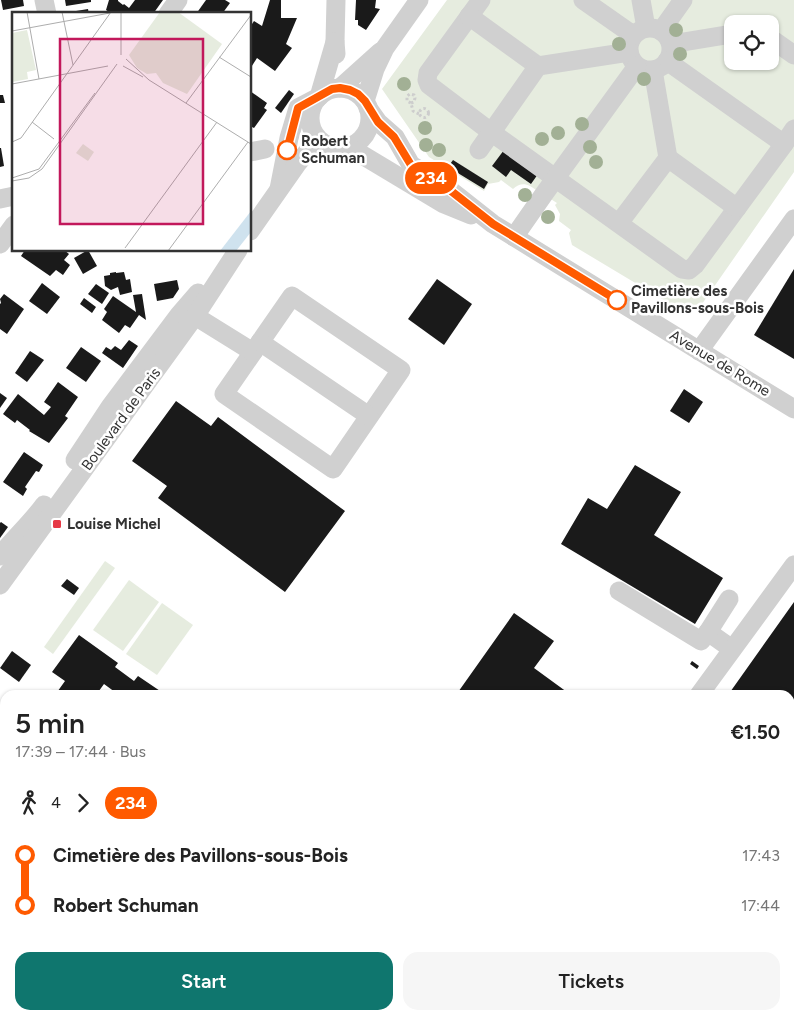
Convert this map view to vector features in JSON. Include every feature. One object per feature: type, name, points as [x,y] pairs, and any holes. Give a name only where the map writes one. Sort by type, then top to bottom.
[{"type":"street","points":[[169,12],[178,0]]},
{"type":"street","points":[[336,0],[335,42],[340,88]]},
{"type":"street","points":[[335,42],[319,97],[313,104],[310,113],[310,122],[318,139],[324,144],[340,148],[358,143],[365,136],[370,122],[367,104],[375,69],[385,48],[419,0]]},
{"type":"street","points":[[481,0],[427,75],[429,85],[680,268],[689,270],[695,265],[789,137],[649,48],[583,0]]},
{"type":"street","points":[[641,0],[668,158],[737,208]]},
{"type":"street","points":[[514,237],[683,0]]},
{"type":"street","points":[[469,16],[538,66],[724,35]]},
{"type":"street","points":[[779,44],[794,55]]},
{"type":"street","points":[[340,88],[385,48]]},
{"type":"street","points":[[479,150],[538,66]]},
{"type":"street","points":[[279,188],[289,138],[298,108],[332,89],[340,88],[358,94],[367,104]]},
{"type":"street","name":"Avenue de Rome","points":[[367,104],[378,122],[394,137],[411,165],[441,183],[493,224],[794,408]]},
{"type":"street","points":[[253,227],[279,188],[318,139]]},
{"type":"street","name":"Avenue de Rome","points":[[349,147],[444,204],[493,224]]},
{"type":"street","points":[[619,224],[668,158]]},
{"type":"street","points":[[700,351],[794,219]]},
{"type":"street","points":[[0,244],[12,228]]},
{"type":"street","name":"Boulevard de Paris","points":[[0,556],[38,514],[110,407],[179,315],[215,275],[233,251]]},
{"type":"street","name":"Boulevard de Paris","points":[[0,585],[195,316],[237,251]]},
{"type":"street","points":[[215,275],[191,310],[195,316],[256,347],[369,416]]},
{"type":"street","points":[[292,296],[401,370],[333,469],[224,394],[256,347],[292,296]]},
{"type":"street","points":[[703,690],[794,565]]},
{"type":"street","points":[[619,591],[701,641],[729,599]]},
{"type":"street","points":[[708,632],[732,649]]},
{"type":"path","points":[[411,103],[413,110],[419,114]]},
{"type":"shaded area","points":[[447,0],[794,0],[794,172],[702,304],[677,308],[572,245],[569,233],[571,230],[559,221],[560,214],[555,205],[557,203],[530,186],[521,184],[513,189],[501,180],[488,184],[484,191],[429,157],[382,89]]},
{"type":"shaded area","points":[[105,561],[115,568],[53,654],[44,647]]},
{"type":"shaded area","points":[[129,580],[159,602],[123,651],[93,630]]},
{"type":"shaded area","points":[[162,603],[193,625],[157,675],[126,654]]},
{"type":"building","points":[[1,0],[23,0],[24,6],[3,10]]},
{"type":"building","points":[[65,0],[91,0],[91,2],[66,6]]},
{"type":"building","points":[[109,0],[118,0],[129,8],[135,0],[163,0],[154,12],[109,12],[106,10]]},
{"type":"building","points":[[206,0],[225,0],[230,3],[223,12],[197,12]]},
{"type":"building","points":[[270,0],[281,0],[281,18],[297,18],[286,44],[292,48],[275,71],[257,58],[251,67],[251,26],[254,21],[262,26]]},
{"type":"building","points":[[356,0],[376,0],[375,8],[380,9],[366,30],[358,25],[358,20],[355,20]]},
{"type":"building","points":[[88,9],[89,12],[70,12]]},
{"type":"building","points":[[289,90],[294,94],[281,113],[275,108]]},
{"type":"building","points":[[251,92],[267,103],[264,108],[267,110],[254,128],[251,126]]},
{"type":"building","points":[[0,95],[3,95],[5,103],[0,103]]},
{"type":"building","points":[[0,148],[4,166],[0,167]]},
{"type":"building","points":[[504,150],[538,174],[531,184],[511,170],[506,177],[492,166]]},
{"type":"building","points":[[453,160],[488,182],[484,189],[448,167]]},
{"type":"building","points":[[24,251],[65,251],[69,254],[64,260],[70,265],[63,275],[56,270],[50,276],[21,256]]},
{"type":"building","points":[[89,251],[97,266],[83,274],[74,258]]},
{"type":"building","points":[[794,269],[794,359],[754,335]]},
{"type":"building","points":[[116,272],[124,272],[126,280],[130,279],[132,292],[120,295],[118,287],[111,290],[105,286],[104,276]]},
{"type":"building","points":[[437,279],[472,304],[444,345],[408,319]]},
{"type":"building","points":[[177,280],[179,289],[173,298],[157,301],[154,284]]},
{"type":"building","points":[[42,283],[60,297],[47,314],[29,301]]},
{"type":"building","points":[[96,284],[109,293],[102,304],[88,294]]},
{"type":"building","points":[[4,294],[24,309],[7,334],[0,329],[0,299]]},
{"type":"building","points":[[142,294],[146,320],[139,315],[130,328],[125,325],[119,333],[102,320],[107,312],[104,309],[113,296],[136,312],[133,295]]},
{"type":"building","points":[[84,298],[96,307],[92,313],[80,304]]},
{"type":"building","points":[[129,340],[138,346],[123,368],[102,353],[106,347],[111,350],[115,346],[121,350]]},
{"type":"building","points":[[81,347],[101,361],[86,382],[66,368]]},
{"type":"building","points":[[30,351],[44,360],[27,382],[15,373]]},
{"type":"building","points":[[58,382],[78,397],[65,416],[68,418],[49,443],[29,431],[17,420],[15,423],[3,414],[18,394],[44,415],[51,407],[44,402]]},
{"type":"building","points":[[684,389],[703,402],[689,423],[670,411]]},
{"type":"building","points":[[0,393],[7,398],[0,408]]},
{"type":"building","points":[[176,401],[211,426],[218,417],[345,511],[285,592],[158,498],[167,486],[132,461]]},
{"type":"building","points":[[24,452],[43,465],[39,472],[36,471],[25,487],[27,489],[23,496],[3,482]]},
{"type":"building","points":[[635,465],[681,492],[654,535],[723,578],[695,624],[561,544],[588,498],[607,509]]},
{"type":"building","points":[[0,523],[8,527],[0,538]]},
{"type":"building","points":[[67,579],[79,588],[74,595],[61,586]]},
{"type":"building","points":[[794,602],[794,690],[732,690]]},
{"type":"building","points":[[514,613],[554,641],[534,668],[564,690],[460,690]]},
{"type":"building","points":[[79,635],[118,663],[115,667],[134,681],[138,676],[159,690],[112,690],[104,684],[100,690],[59,690],[65,681],[52,672]]},
{"type":"building","points":[[12,651],[31,665],[19,682],[0,668]]},
{"type":"building","points":[[692,661],[699,666],[697,669],[690,664]]},
{"type":"bus line","name":"234","points":[[287,150],[298,108],[332,89],[350,90],[358,94],[365,101],[378,122],[394,137],[411,165],[441,183],[493,224],[617,300]]},
{"type":"place","name":"Robert Schuman","points":[[287,150]]},
{"type":"place","name":"Cimetière des Pavillons-sous-Bois","points":[[617,300]]},
{"type":"place","name":"Louise Michel","points":[[57,524]]}]
